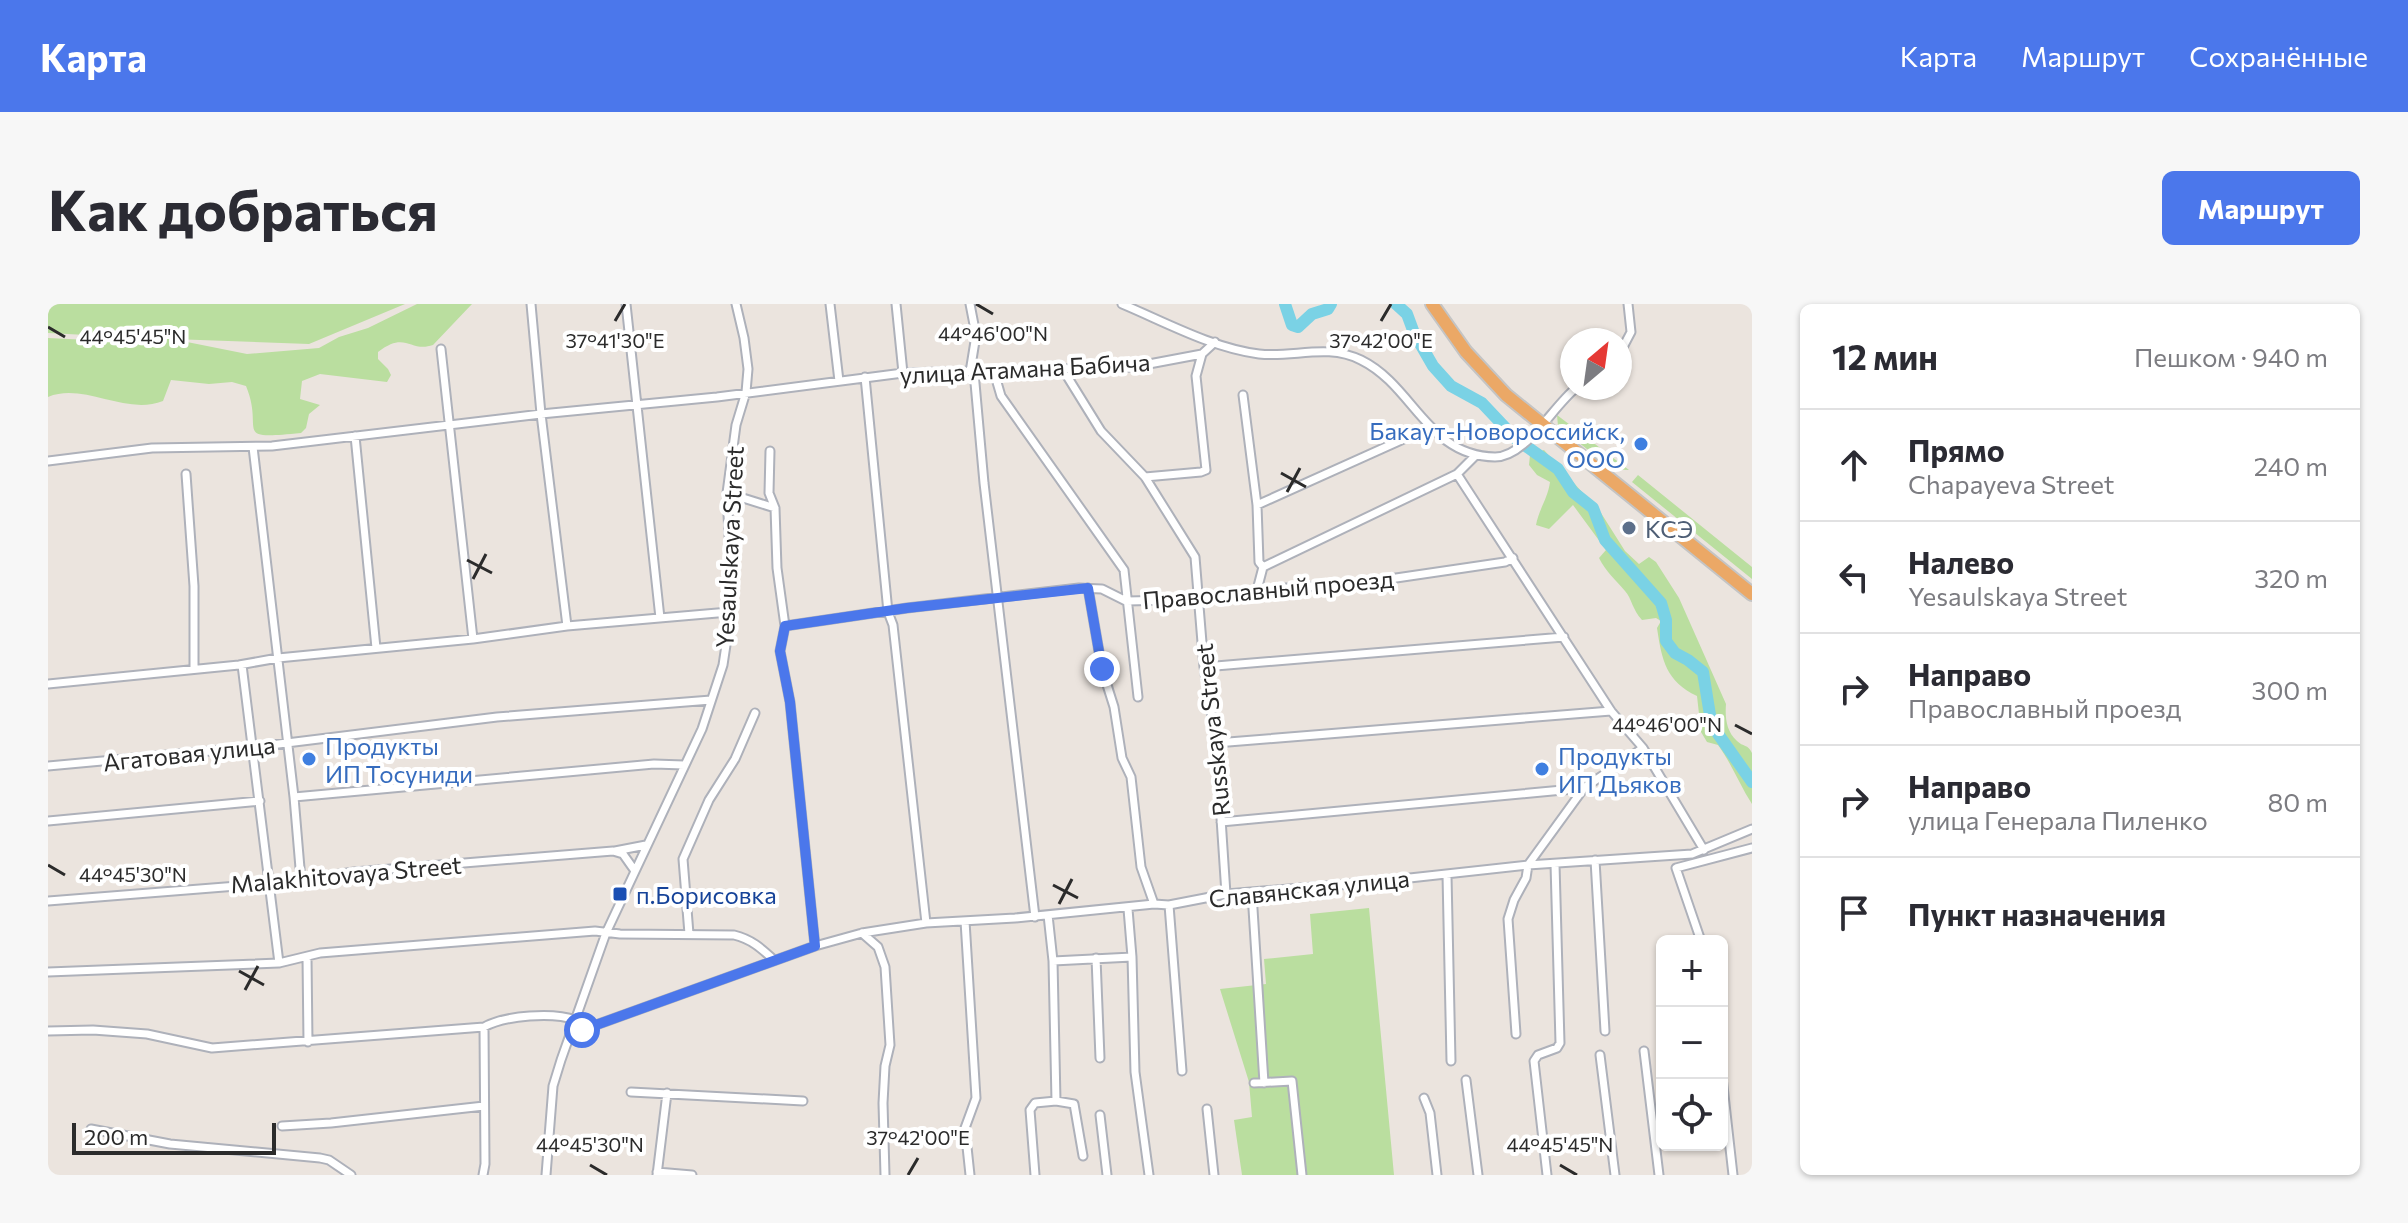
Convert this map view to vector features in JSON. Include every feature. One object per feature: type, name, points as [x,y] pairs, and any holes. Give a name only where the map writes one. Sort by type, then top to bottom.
[{"type":"highway","points":[[1432,304],[1484,374],[1541,425],[1752,594]]},
{"type":"street","points":[[531,304],[567,626]]},
{"type":"street","points":[[626,304],[660,618]]},
{"type":"street","name":"Yesaulskaya Street","points":[[546,1175],[553,1086],[606,933],[702,729],[723,665],[729,612],[727,493],[736,425],[746,392],[748,369],[736,304]]},
{"type":"street","points":[[830,304],[839,381]]},
{"type":"street","points":[[896,304],[903,373]]},
{"type":"street","points":[[970,304],[976,335],[972,372],[1035,917]]},
{"type":"street","points":[[1122,304],[1215,342],[1260,354],[1314,350],[1339,352],[1361,360],[1395,384],[1428,428],[1451,444],[1476,455],[1504,456],[1519,449],[1561,400]]},
{"type":"street","points":[[1628,304],[1631,328]]},
{"type":"street","points":[[1145,477],[1206,470],[1196,376],[1202,354],[1215,342]]},
{"type":"street","points":[[441,349],[473,639]]},
{"type":"street","name":"улица Атамана Бабича","points":[[48,461],[152,448],[253,447],[903,373],[1133,367],[1202,354]]},
{"type":"street","name":"Russkaya Street","points":[[1062,368],[1101,431],[1145,477],[1195,557],[1204,667],[1216,743],[1226,894]]},
{"type":"street","points":[[994,372],[1001,396],[1124,570],[1138,697]]},
{"type":"street","points":[[865,377],[888,612],[893,625],[926,923]]},
{"type":"street","points":[[1243,395],[1257,505],[1259,562],[1263,567]]},
{"type":"street","points":[[1257,505],[1428,428]]},
{"type":"street","points":[[355,436],[376,648]]},
{"type":"street","points":[[253,447],[301,880]]},
{"type":"street","name":"Yesaulskaya Street","points":[[770,451],[769,493],[775,508],[777,568],[785,626],[780,651],[790,702],[815,946]]},
{"type":"street","points":[[1257,590],[1263,567],[1457,474],[1476,455]]},
{"type":"street","points":[[186,474],[194,586],[194,669]]},
{"type":"street","points":[[1457,474],[1611,711],[1643,748],[1704,850]]},
{"type":"street","points":[[727,493],[775,508]]},
{"type":"street","name":"Православный проезд","points":[[785,626],[1088,588],[1102,589],[1126,601],[1362,583],[1505,562],[1513,558]]},
{"type":"street","points":[[1088,588],[1122,758],[1131,777],[1141,867],[1154,904]]},
{"type":"street","points":[[48,684],[242,665],[278,658],[473,639],[567,626],[729,612]]},
{"type":"street","points":[[1204,667],[1564,637]]},
{"type":"street","points":[[242,665],[279,963]]},
{"type":"street","name":"Агатовая улица","points":[[48,766],[254,747],[497,717],[711,700]]},
{"type":"street","points":[[1216,743],[1611,711]]},
{"type":"street","points":[[689,934],[683,859],[709,800],[735,759],[755,713]]},
{"type":"street","points":[[1516,1034],[1508,919],[1526,878],[1528,865],[1584,788],[1643,748]]},
{"type":"street","points":[[294,797],[654,764],[684,765]]},
{"type":"street","points":[[1221,822],[1584,788]]},
{"type":"street","points":[[48,821],[260,801]]},
{"type":"street","name":"Славянская улица","points":[[573,1029],[582,1030],[774,960],[862,933],[926,923],[1128,909],[1226,894],[1528,865],[1692,854],[1752,829]]},
{"type":"street","name":"Malakhitovaya Street","points":[[48,901],[613,851],[646,845]]},
{"type":"street","points":[[1699,935],[1676,868],[1752,848]]},
{"type":"street","points":[[613,851],[623,854],[635,871]]},
{"type":"street","points":[[1595,860],[1605,1031]]},
{"type":"street","points":[[1547,1175],[1534,1061],[1538,1055],[1557,1048],[1560,1043],[1555,864]]},
{"type":"street","points":[[1447,875],[1451,1061]]},
{"type":"street","points":[[1252,893],[1259,1083],[1292,1081],[1302,1175]]},
{"type":"street","points":[[1169,905],[1182,1071]]},
{"type":"street","points":[[1128,909],[1135,1072],[1149,1175]]},
{"type":"street","points":[[1048,915],[1053,961],[1056,1101]]},
{"type":"street","points":[[965,921],[976,1098],[965,1128],[970,1175]]},
{"type":"street","points":[[48,972],[279,963],[320,953],[595,931],[734,935],[745,937],[774,960]]},
{"type":"street","points":[[862,933],[878,947],[885,967],[890,1045],[885,1066],[883,1103],[885,1175]]},
{"type":"street","points":[[307,957],[308,1042]]},
{"type":"street","points":[[1053,961],[1132,957]]},
{"type":"street","points":[[1096,958],[1100,1058]]},
{"type":"street","points":[[48,1031],[147,1034],[212,1048],[484,1027],[496,1021],[551,1016],[576,1020]]},
{"type":"street","points":[[483,1175],[484,1027]]},
{"type":"street","points":[[1644,1051],[1659,1175]]},
{"type":"street","points":[[1600,1055],[1615,1175]]},
{"type":"street","points":[[1722,1079],[1733,1175]]},
{"type":"street","points":[[1466,1080],[1478,1175]]},
{"type":"street","points":[[631,1092],[803,1101]]},
{"type":"street","points":[[667,1093],[657,1173],[692,1175]]},
{"type":"street","points":[[1424,1098],[1430,1113],[1437,1175]]},
{"type":"street","points":[[1035,1175],[1030,1110],[1035,1103],[1070,1102],[1076,1107],[1083,1156]]},
{"type":"street","points":[[282,1126],[484,1106]]},
{"type":"street","points":[[1207,1109],[1214,1175]]},
{"type":"street","points":[[1100,1115],[1107,1175]]},
{"type":"street","points":[[91,1129],[170,1144],[329,1160],[351,1175]]},
{"type":"green space","points":[[48,304],[405,304],[309,344],[172,339],[247,354],[319,348],[417,304],[472,304],[433,345],[425,347],[402,342],[378,352],[378,359],[391,375],[387,382],[320,374],[302,381],[300,399],[320,405],[309,414],[306,428],[301,433],[265,435],[254,429],[246,386],[232,382],[209,384],[171,380],[163,401],[149,405],[134,405],[76,393],[48,397],[48,338],[129,342],[144,338],[48,333]]},
{"type":"green space","points":[[1557,415],[1629,470],[1612,469],[1558,426]]},
{"type":"green space","points":[[1544,450],[1601,513],[1625,551],[1639,564],[1649,557],[1656,562],[1679,598],[1726,704],[1730,733],[1752,753],[1752,804],[1718,745],[1707,742],[1701,732],[1697,696],[1678,684],[1667,669],[1657,628],[1661,621],[1656,618],[1642,620],[1627,594],[1599,558],[1606,550],[1573,505],[1549,529],[1536,525],[1550,482],[1537,475],[1529,465],[1530,455]]},
{"type":"green space","points":[[1638,475],[1752,567],[1752,579],[1632,482]]},
{"type":"green space","points":[[1369,908],[1394,1175],[1242,1175],[1234,1120],[1252,1117],[1249,1082],[1220,989],[1266,984],[1264,959],[1313,954],[1310,914]]},
{"type":"waterway","points":[[1285,304],[1292,325],[1298,327],[1312,314],[1328,309],[1331,304]]},
{"type":"waterway","points":[[1396,304],[1407,314],[1433,366],[1451,386],[1482,403],[1516,439],[1558,469],[1573,492],[1593,508],[1605,540],[1661,603],[1666,620],[1666,641],[1675,653],[1703,672],[1710,715],[1716,731],[1752,782]]},
{"type":"place","name":"Бакаут-Новороссийск, ООО","points":[[1641,444]]},
{"type":"place","name":"КСЭ","points":[[1629,528]]},
{"type":"place","name":"Продукты ИП Тосуниди","points":[[309,759]]},
{"type":"place","name":"Продукты ИП Дьяков","points":[[1542,769]]},
{"type":"place","name":"п.Борисовка","points":[[620,894]]},
{"type":"route","points":[[582,1030],[815,946],[790,702],[780,651],[785,626],[907,608],[1088,588],[1102,669]]}]
